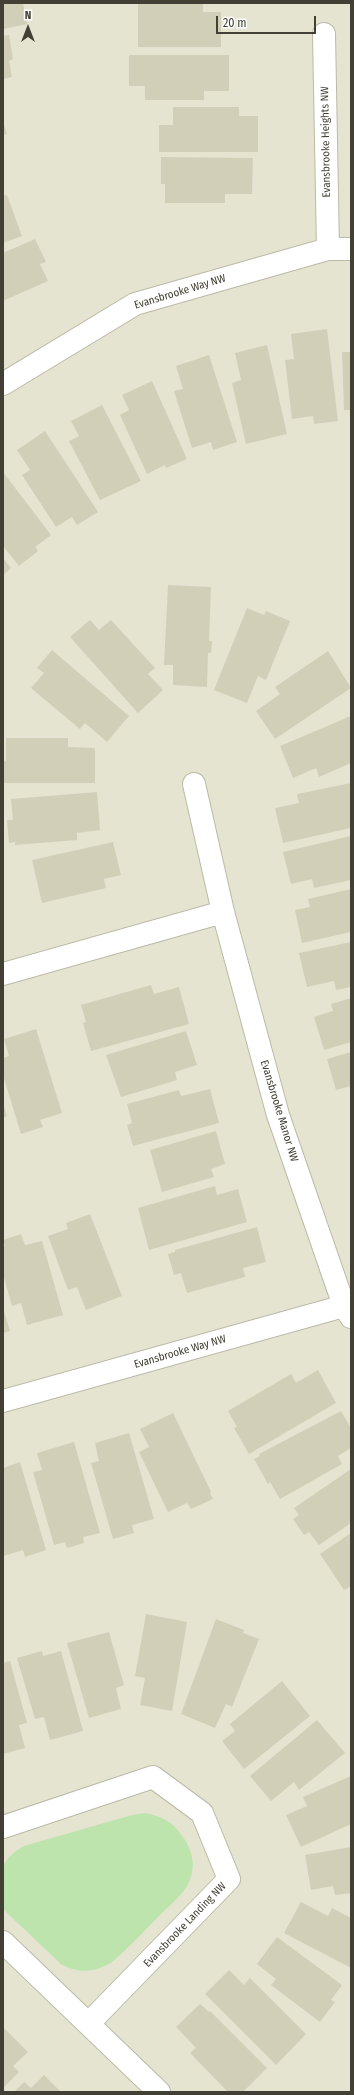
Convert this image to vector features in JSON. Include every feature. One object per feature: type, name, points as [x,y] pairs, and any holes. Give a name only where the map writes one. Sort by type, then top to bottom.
[{"type":"street","name":"Evansbrooke Heights NW","points":[[324,34],[328,249]]},
{"type":"street","name":"Evansbrooke Way NW","points":[[3,384],[135,304],[328,249],[351,249]]},
{"type":"street","name":"Evansbrooke Manor NW","points":[[194,784],[223,912],[278,1115],[347,1312]]},
{"type":"street","points":[[3,974],[223,912]]},
{"type":"street","name":"Evansbrooke Way NW","points":[[3,1401],[347,1312]]},
{"type":"street","name":"Evansbrooke Landing NW","points":[[3,1827],[153,1777],[202,1813],[229,1879],[89,2023]]},
{"type":"street","points":[[3,1942],[89,2023],[159,2092]]},
{"type":"shaded area","points":[[3,3],[351,3],[351,2092],[3,2092]]},
{"type":"green space","points":[[145,1813],[167,1820],[175,1827],[186,1842],[191,1854],[193,1867],[187,1886],[176,1900],[112,1962],[100,1968],[88,1971],[75,1970],[62,1965],[4,1910],[3,1867],[5,1863],[17,1850],[24,1846],[132,1815]]},
{"type":"building","points":[[3,3],[23,3],[27,24],[3,29]]},
{"type":"building","points":[[203,3],[203,12],[221,12],[221,47],[138,47],[138,4]]},
{"type":"building","points":[[9,35],[13,59],[9,61],[12,77],[3,79],[3,36]]},
{"type":"building","points":[[129,55],[229,55],[229,91],[204,91],[204,100],[145,100],[145,86],[129,86]]},
{"type":"building","points":[[173,107],[239,107],[239,116],[258,116],[258,152],[159,152],[159,125],[173,125]]},
{"type":"building","points":[[3,122],[7,134],[3,135]]},
{"type":"building","points":[[161,157],[253,158],[252,194],[225,194],[225,203],[165,203],[165,184],[161,184]]},
{"type":"building","points":[[7,195],[22,236],[3,243],[3,196]]},
{"type":"building","points":[[35,239],[46,262],[40,264],[48,281],[3,301],[3,253]]},
{"type":"building","points":[[327,329],[338,421],[314,424],[313,416],[292,419],[285,360],[294,359],[291,334]]},
{"type":"building","points":[[267,345],[287,434],[246,444],[232,383],[241,380],[235,353]]},
{"type":"building","points":[[342,352],[351,352],[351,410],[344,410]]},
{"type":"building","points":[[209,355],[237,442],[213,450],[211,442],[192,448],[174,391],[183,389],[176,366]]},
{"type":"building","points":[[152,381],[187,459],[166,468],[165,465],[147,474],[120,415],[129,410],[122,395]]},
{"type":"building","points":[[102,405],[141,481],[100,500],[69,441],[79,436],[71,421]]},
{"type":"building","points":[[45,431],[98,512],[77,525],[72,517],[56,527],[22,475],[30,470],[17,450]]},
{"type":"building","points":[[3,472],[51,535],[35,547],[38,551],[19,566],[3,546]]},
{"type":"building","points":[[3,558],[11,568],[3,575]]},
{"type":"building","points":[[168,585],[211,587],[209,641],[212,641],[211,653],[208,653],[207,687],[173,685],[173,665],[164,665]]},
{"type":"building","points":[[247,608],[264,615],[266,611],[290,621],[266,680],[258,676],[247,703],[214,690]]},
{"type":"building","points":[[90,620],[99,630],[111,620],[155,668],[148,674],[163,690],[138,713],[70,637]]},
{"type":"building","points":[[52,650],[129,716],[107,742],[85,723],[80,729],[31,688],[44,673],[37,668]]},
{"type":"building","points":[[328,651],[351,688],[275,739],[256,711],[280,694],[275,687]]},
{"type":"building","points":[[351,716],[351,763],[319,777],[316,768],[293,778],[280,746]]},
{"type":"building","points":[[6,738],[68,738],[68,747],[95,748],[95,783],[3,783],[3,760],[6,761]]},
{"type":"building","points":[[351,783],[351,828],[283,843],[275,808],[299,803],[297,794]]},
{"type":"building","points":[[97,792],[100,830],[77,833],[77,840],[15,845],[15,842],[9,843],[7,820],[13,820],[11,799]]},
{"type":"building","points":[[351,836],[351,880],[314,888],[312,879],[291,884],[283,852]]},
{"type":"building","points":[[113,842],[121,875],[104,879],[106,888],[42,903],[32,860]]},
{"type":"building","points":[[351,889],[351,932],[302,943],[295,910],[310,907],[308,899]]},
{"type":"building","points":[[351,942],[351,987],[336,990],[334,981],[307,987],[299,953]]},
{"type":"building","points":[[151,985],[154,994],[179,987],[189,1024],[91,1051],[83,1023],[86,1022],[81,1005]]},
{"type":"building","points":[[351,998],[351,1042],[324,1050],[314,1017],[333,1011],[331,1004]]},
{"type":"building","points":[[36,1029],[62,1113],[40,1120],[43,1127],[21,1134],[3,1075],[3,1058],[9,1056],[4,1039]]},
{"type":"building","points":[[186,1031],[197,1065],[175,1072],[177,1080],[121,1097],[106,1055]]},
{"type":"building","points":[[351,1052],[351,1086],[336,1090],[327,1059]]},
{"type":"building","points":[[210,1089],[219,1123],[133,1146],[127,1125],[132,1123],[127,1104],[179,1090],[181,1096]]},
{"type":"building","points":[[3,1103],[7,1116],[3,1118]]},
{"type":"building","points":[[216,1131],[225,1164],[211,1169],[214,1177],[162,1192],[150,1150]]},
{"type":"building","points":[[215,1186],[217,1195],[238,1189],[247,1222],[149,1250],[138,1208]]},
{"type":"building","points":[[90,1214],[122,1296],[86,1310],[77,1287],[68,1290],[48,1236],[68,1229],[66,1223]]},
{"type":"building","points":[[257,1227],[266,1262],[243,1268],[245,1277],[187,1293],[181,1273],[174,1275],[168,1254],[175,1252],[175,1250]]},
{"type":"building","points":[[21,1234],[25,1245],[42,1241],[63,1315],[27,1325],[21,1303],[12,1306],[3,1274],[3,1246],[5,1246],[3,1240]]},
{"type":"building","points":[[3,1308],[10,1331],[3,1333]]},
{"type":"building","points":[[318,1370],[336,1403],[249,1454],[234,1428],[237,1427],[228,1411],[291,1374],[296,1383]]},
{"type":"building","points":[[341,1411],[351,1428],[351,1448],[338,1456],[342,1464],[280,1499],[270,1482],[268,1484],[254,1459],[260,1456],[259,1454]]},
{"type":"building","points":[[173,1413],[213,1499],[191,1509],[187,1503],[168,1512],[139,1452],[149,1447],[140,1429]]},
{"type":"building","points":[[129,1433],[154,1519],[132,1525],[134,1533],[113,1539],[91,1463],[99,1461],[95,1443]]},
{"type":"building","points":[[74,1442],[100,1533],[83,1537],[84,1543],[67,1548],[65,1542],[54,1545],[33,1472],[42,1470],[37,1453]]},
{"type":"building","points":[[20,1462],[46,1550],[25,1557],[23,1550],[3,1556],[3,1468]]},
{"type":"building","points":[[351,1469],[351,1523],[319,1545],[309,1532],[304,1535],[293,1519],[299,1515],[294,1508]]},
{"type":"building","points":[[351,1533],[351,1586],[344,1590],[320,1554]]},
{"type":"building","points":[[146,1614],[187,1622],[172,1711],[140,1705],[145,1678],[135,1676]]},
{"type":"building","points":[[216,1619],[244,1630],[243,1633],[259,1639],[232,1707],[226,1704],[215,1728],[181,1714]]},
{"type":"building","points":[[109,1632],[124,1685],[116,1688],[121,1709],[89,1718],[67,1643]]},
{"type":"building","points":[[42,1651],[43,1656],[61,1651],[83,1731],[50,1740],[44,1717],[35,1719],[17,1658]]},
{"type":"building","points":[[10,1661],[27,1723],[19,1725],[25,1748],[3,1754],[3,1663]]},
{"type":"building","points":[[282,1681],[310,1716],[244,1769],[222,1741],[235,1731],[230,1724]]},
{"type":"building","points":[[317,1720],[345,1753],[299,1790],[294,1782],[271,1801],[250,1776]]},
{"type":"building","points":[[351,1776],[351,1824],[301,1847],[286,1815],[307,1806],[303,1797]]},
{"type":"building","points":[[351,1847],[351,1893],[335,1895],[333,1886],[311,1890],[305,1855]]},
{"type":"building","points":[[301,1902],[328,1916],[332,1908],[351,1918],[351,1968],[284,1933]]},
{"type":"building","points":[[277,1937],[342,1985],[331,2000],[335,2002],[320,2022],[271,1985],[276,1979],[257,1964]]},
{"type":"building","points":[[229,1970],[244,1985],[250,1978],[306,2034],[276,2065],[205,1994]]},
{"type":"building","points":[[200,2004],[209,2012],[210,2011],[267,2068],[243,2092],[228,2092],[190,2053],[196,2048],[176,2027]]},
{"type":"building","points":[[3,2027],[28,2052],[13,2066],[19,2072],[3,2088]]},
{"type":"building","points":[[44,2075],[61,2092],[14,2092],[24,2082],[31,2088]]}]
